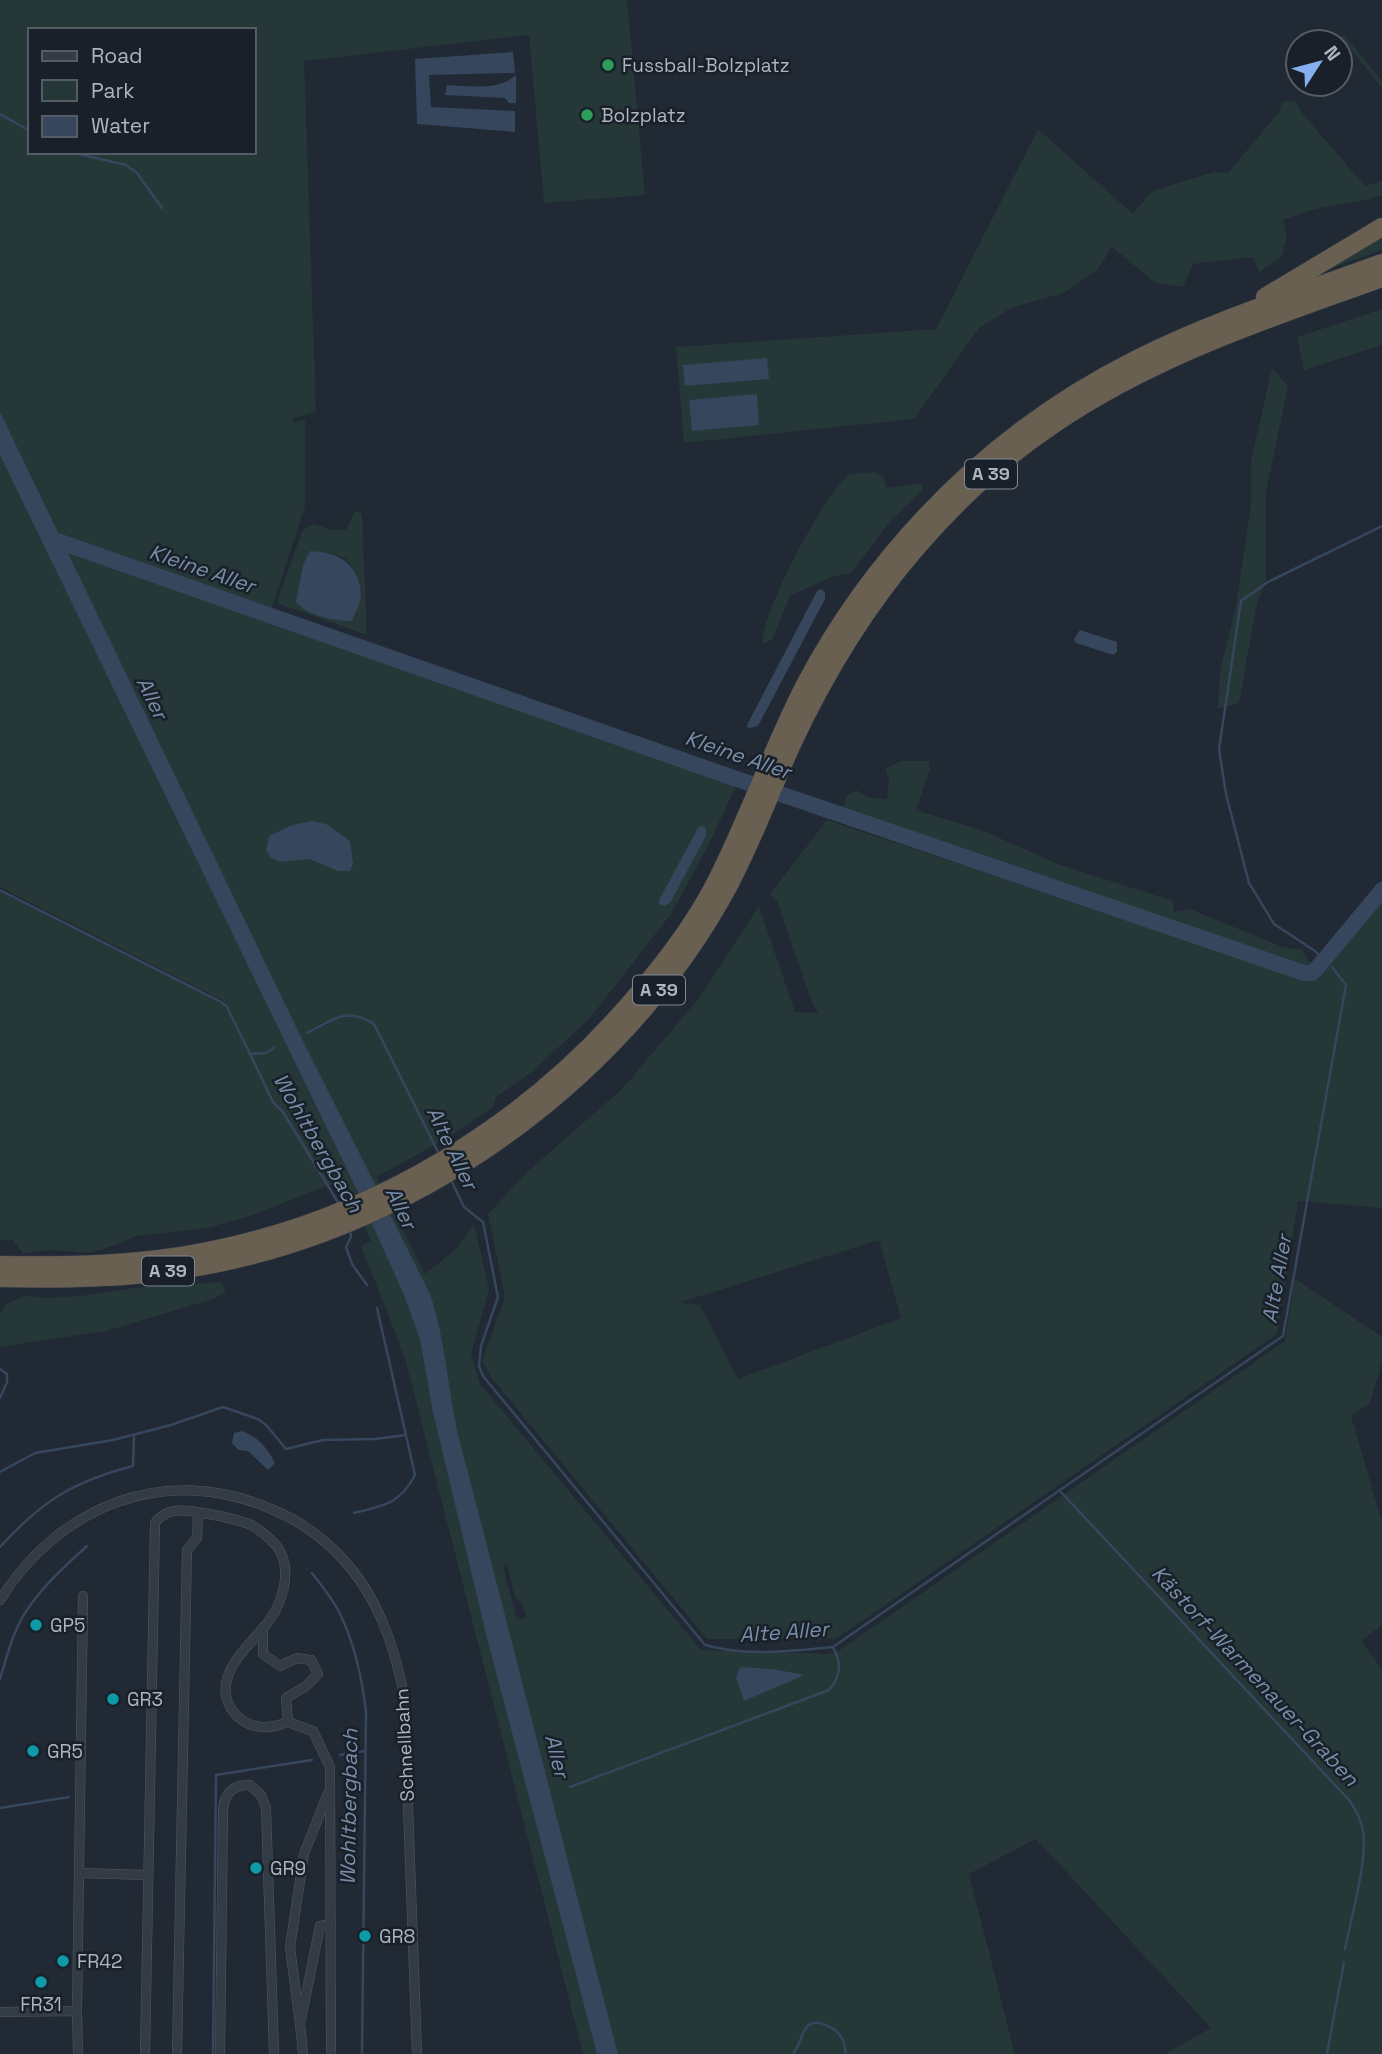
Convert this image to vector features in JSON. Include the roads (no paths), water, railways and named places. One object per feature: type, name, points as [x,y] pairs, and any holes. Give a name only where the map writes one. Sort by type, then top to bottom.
[{"type":"highway","points":[[1225,320],[1382,227]]},
{"type":"highway","name":"A 39","points":[[0,1278],[53,1279],[148,1274],[272,1250],[432,1168],[521,1116],[607,1032],[659,969],[692,923],[749,826],[784,746],[805,685],[843,621],[909,535],[951,491],[1016,435],[1085,387],[1137,359],[1225,320],[1382,263]]},
{"type":"highway","name":"A 39","points":[[784,746],[838,654],[889,580],[962,499],[1013,454],[1051,425],[1144,372],[1223,336],[1382,278]]},
{"type":"highway","name":"A 39","points":[[0,1265],[53,1266],[156,1259],[208,1251],[329,1223]]},
{"type":"street","name":"Schnellbahn","points":[[0,1600],[15,1576],[32,1557],[74,1522],[121,1500],[155,1492],[186,1490],[223,1493],[253,1501],[301,1523],[343,1559],[376,1606],[389,1636],[404,1695],[418,2054]]},
{"type":"street","points":[[145,2054],[155,1523],[159,1517],[175,1510],[253,1526],[278,1547],[284,1565],[284,1588],[273,1617],[244,1651],[226,1679],[227,1702],[234,1715],[244,1722],[260,1727],[273,1727],[288,1722],[313,1731],[331,1767],[331,2054]]},
{"type":"street","points":[[177,2054],[187,1550],[197,1538],[198,1513]]},
{"type":"street","points":[[78,2054],[83,1596]]},
{"type":"street","points":[[262,1654],[263,1628]]},
{"type":"street","points":[[244,1651],[262,1654],[280,1666],[297,1658],[312,1660],[318,1674],[306,1686],[286,1698],[288,1722]]},
{"type":"street","points":[[220,2054],[223,1810],[224,1800],[239,1784],[250,1785],[261,1795],[266,1808],[274,2054]]},
{"type":"street","points":[[303,2054],[290,1947],[304,1854],[331,1786]]},
{"type":"street","points":[[79,1873],[148,1875]]},
{"type":"street","points":[[300,2024],[320,1926],[331,1924]]},
{"type":"street","points":[[1,2012],[77,2011]]},
{"type":"water","points":[[513,52],[515,73],[429,75],[431,107],[515,111],[515,132],[417,124],[415,59]]},
{"type":"water","points":[[516,75],[516,103],[509,103],[505,98],[445,95],[447,85],[492,85]]},
{"type":"water","points":[[767,358],[769,379],[685,386],[683,365]]},
{"type":"water","points":[[757,394],[759,425],[692,431],[689,400]]},
{"type":"water","points":[[0,412],[301,1037],[430,1294],[440,1332],[462,1450],[618,2054],[597,2054],[487,1638],[433,1412],[420,1339],[404,1295],[358,1192],[0,455]]},
{"type":"water","points":[[310,551],[339,557],[354,571],[361,596],[352,621],[322,617],[307,611],[296,602],[303,565]]},
{"type":"water","points":[[821,589],[825,592],[825,599],[758,726],[747,727],[817,591]]},
{"type":"water","points":[[1080,630],[1117,642],[1117,652],[1113,655],[1076,643],[1074,639]]},
{"type":"water","points":[[312,821],[326,824],[350,841],[353,864],[350,871],[338,871],[309,859],[280,862],[271,858],[266,850],[269,836],[292,825]]},
{"type":"water","points":[[702,826],[706,829],[706,836],[670,903],[664,906],[659,904],[698,828]]},
{"type":"water","points":[[241,1431],[257,1439],[269,1452],[275,1463],[268,1470],[248,1451],[238,1450],[232,1443],[234,1433]]},
{"type":"water","points":[[740,1667],[805,1675],[744,1701],[736,1678]]},
{"type":"waterway","points":[[0,114],[28,130]]},
{"type":"waterway","points":[[79,154],[126,165],[137,173],[162,208]]},
{"type":"waterway","points":[[1324,961],[1315,951],[1274,924],[1249,883],[1226,794],[1219,749],[1241,601],[1268,582],[1382,526]]},
{"type":"waterway","name":"Kleine Aller","points":[[49,538],[728,776],[1304,973],[1312,973],[1318,967],[1382,890]]},
{"type":"waterway","name":"Alte Aller","points":[[0,890],[221,1002],[227,1007],[250,1054],[266,1053],[274,1048]]},
{"type":"waterway","name":"Alte Aller","points":[[450,1178],[464,1207],[483,1222],[498,1297],[481,1346],[479,1366],[483,1376],[705,1645],[753,1652],[833,1647],[1283,1336],[1346,985],[1332,967]]},
{"type":"waterway","name":"Alte Aller","points":[[307,1033],[332,1020],[347,1016],[355,1016],[374,1024],[440,1156]]},
{"type":"waterway","name":"Wohltbergbach","points":[[250,1054],[273,1102],[283,1112],[339,1204]]},
{"type":"waterway","name":"Wohltbergbach","points":[[350,1229],[351,1237],[346,1247],[352,1264],[367,1285]]},
{"type":"waterway","name":"Wohltbergbach","points":[[354,1513],[382,1506],[397,1498],[415,1475],[377,1308]]},
{"type":"waterway","points":[[0,1369],[7,1374],[7,1382],[0,1398]]},
{"type":"waterway","points":[[0,1472],[35,1453],[113,1440],[171,1425],[223,1407],[258,1419],[286,1449],[323,1440],[375,1439],[406,1435]]},
{"type":"waterway","points":[[0,1547],[30,1517],[59,1495],[92,1479],[133,1466],[134,1436]]},
{"type":"waterway","name":"Kästorf-Warmenauer-Graben","points":[[1060,1491],[1350,1801],[1361,1823],[1364,1843],[1355,1906],[1345,1949]]},
{"type":"waterway","points":[[0,1679],[24,1615],[49,1583],[87,1546]]},
{"type":"waterway","name":"Wohltbergbach","points":[[312,1573],[335,1605],[349,1634],[360,1673],[366,1712],[362,2054]]},
{"type":"waterway","name":"Aller","points":[[570,1787],[829,1690],[839,1669],[833,1647]]},
{"type":"waterway","points":[[340,1755],[365,1751]]},
{"type":"waterway","points":[[213,2054],[216,1775],[312,1760]]},
{"type":"waterway","points":[[0,1808],[69,1797]]},
{"type":"waterway","name":"Kästorf-Warmenauer-Graben","points":[[1327,2054],[1344,1962]]},
{"type":"waterway","points":[[793,2054],[804,2030],[814,2023],[830,2027],[838,2034],[846,2054]]},
{"type":"place","name":"Fussball-Bolzplatz","points":[[608,65]]},
{"type":"place","name":"Bolzplatz","points":[[587,115]]},
{"type":"place","name":"GP5","points":[[36,1625]]},
{"type":"place","name":"GR3","points":[[113,1699]]},
{"type":"place","name":"GR5","points":[[33,1751]]},
{"type":"place","name":"GR9","points":[[256,1868]]},
{"type":"place","name":"GR8","points":[[365,1936]]},
{"type":"place","name":"FR42","points":[[63,1961]]},
{"type":"place","name":"FR31","points":[[41,1982]]}]
